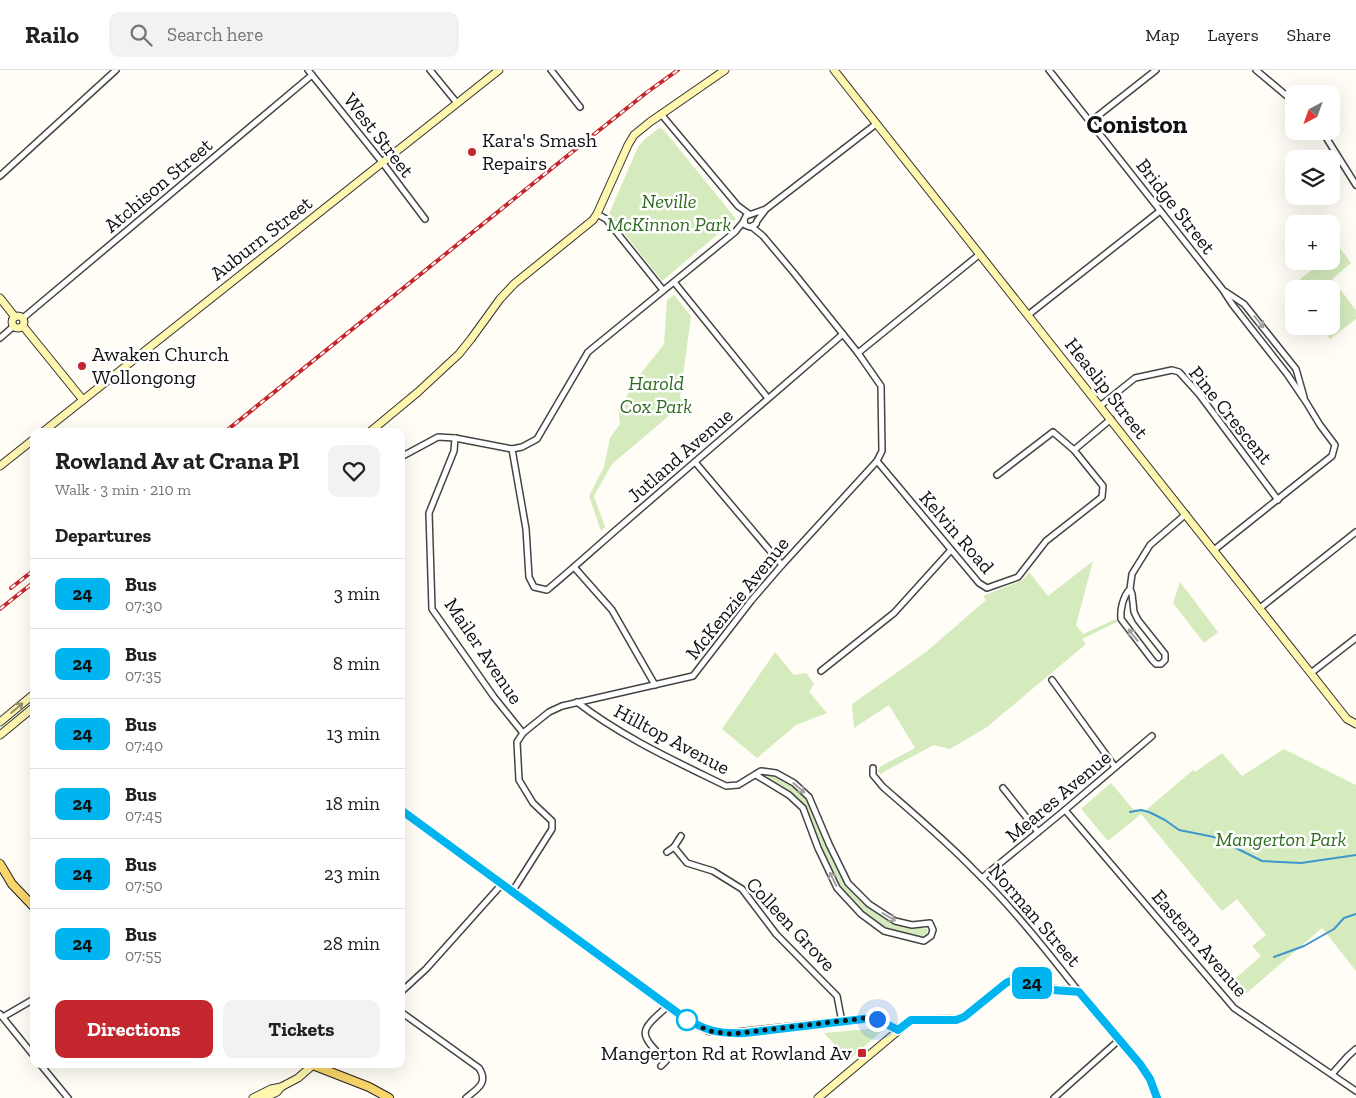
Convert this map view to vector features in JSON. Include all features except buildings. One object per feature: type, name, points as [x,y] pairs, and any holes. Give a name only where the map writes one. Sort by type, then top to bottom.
[{"type":"main road","points":[[0,864],[15,888],[30,903]]},
{"type":"main road","points":[[321,1068],[377,1090],[389,1098]]},
{"type":"street","points":[[0,176],[116,70]]},
{"type":"street","name":"West Street","points":[[308,70],[426,219]]},
{"type":"street","points":[[430,70],[457,103]]},
{"type":"street","name":"Auburn Street","points":[[48,428],[499,70]]},
{"type":"street","points":[[551,70],[580,107]]},
{"type":"street","points":[[374,428],[418,392],[459,354],[500,299],[514,284],[586,226],[597,214],[631,140],[638,132],[725,70]]},
{"type":"street","name":"Heaslip Street","points":[[834,70],[1347,719],[1356,724]]},
{"type":"street","name":"Bridge Street","points":[[1049,70],[1223,290],[1287,374],[1335,445],[1332,456],[1214,550]]},
{"type":"street","points":[[1090,122],[1156,70]]},
{"type":"street","points":[[1256,70],[1285,94]]},
{"type":"street","name":"Atchison Street","points":[[19,318],[312,75]]},
{"type":"street","points":[[661,114],[738,206],[756,217],[763,236]]},
{"type":"street","points":[[735,232],[750,227],[766,209],[876,124]]},
{"type":"street","points":[[1328,140],[1356,185]]},
{"type":"street","points":[[738,206],[746,225],[763,236],[858,353],[881,386],[882,451],[877,461]]},
{"type":"street","points":[[405,455],[438,437],[455,438],[512,449],[522,447],[537,439],[588,352],[735,232],[750,214],[766,209]]},
{"type":"street","points":[[1028,315],[1160,211]]},
{"type":"street","points":[[597,214],[606,219],[663,290]]},
{"type":"street","points":[[858,353],[980,254]]},
{"type":"street","points":[[674,282],[767,398]]},
{"type":"street","name":"Bridge Street","points":[[1223,290],[1244,304],[1296,369],[1306,402]]},
{"type":"street","points":[[0,298],[24,322],[22,326],[83,400]]},
{"type":"street","points":[[14,326],[12,321],[19,318]]},
{"type":"street","points":[[14,326],[18,328],[22,326]]},
{"type":"street","points":[[0,338],[14,326]]},
{"type":"street","name":"Jutland Avenue","points":[[512,449],[526,529],[529,577],[534,587],[546,590],[843,334]]},
{"type":"street","name":"Pine Crescent","points":[[1100,406],[1135,378],[1172,370],[1179,372],[1199,394],[1278,500]]},
{"type":"street","points":[[998,475],[1053,432],[1074,450],[1111,419]]},
{"type":"street","name":"Mailer Avenue","points":[[455,438],[454,452],[429,513],[432,609],[494,697],[523,733]]},
{"type":"street","points":[[0,466],[30,442]]},
{"type":"street","name":"Kelvin Road","points":[[877,461],[951,550],[980,583],[988,588],[1018,577],[1046,541],[1102,497],[1103,486],[1074,450]]},
{"type":"street","name":"McKenzie Avenue","points":[[523,733],[549,712],[562,706],[693,676],[782,564],[877,461]]},
{"type":"street","points":[[695,462],[782,564]]},
{"type":"street","points":[[1130,589],[1126,593],[1121,615],[1122,619],[1156,664],[1161,664],[1165,660],[1165,654],[1138,620],[1134,612],[1130,589],[1132,574],[1150,545],[1186,514]]},
{"type":"street","points":[[1260,608],[1356,532]]},
{"type":"street","points":[[821,671],[894,613],[951,550]]},
{"type":"street","points":[[574,567],[612,610],[655,685]]},
{"type":"street","points":[[1311,673],[1356,638]]},
{"type":"street","points":[[1052,680],[1116,767]]},
{"type":"street","points":[[0,722],[30,697]]},
{"type":"street","name":"Hilltop Avenue","points":[[577,702],[586,710],[646,747],[726,786],[738,786],[761,771],[776,773],[794,783],[809,797],[848,883],[869,904],[895,921],[912,925],[930,923],[933,930],[931,936],[924,941],[884,931],[861,914],[837,888],[818,848],[803,808],[789,796],[756,775]]},
{"type":"street","points":[[0,735],[30,710]]},
{"type":"street","points":[[512,892],[552,829],[552,821],[533,803],[519,780],[517,742],[523,733]]},
{"type":"street","name":"Meares Avenue","points":[[982,878],[1066,810],[1152,736]]},
{"type":"street","name":"Norman Street","points":[[873,768],[872,775],[998,895],[1146,1072],[1157,1098]]},
{"type":"street","points":[[1003,788],[1038,832]]},
{"type":"street","name":"Eastern Avenue","points":[[1066,810],[1234,1008],[1356,1091]]},
{"type":"street","points":[[405,813],[668,1006],[692,1023],[709,1031],[745,1033],[872,1018],[898,1030]]},
{"type":"street","points":[[667,852],[674,848],[681,836]]},
{"type":"street","name":"Colleen Grove","points":[[674,848],[687,863],[713,871],[742,889],[776,934],[837,996],[842,1022]]},
{"type":"street","points":[[405,988],[426,969],[502,884]]},
{"type":"street","points":[[818,1098],[911,1020],[956,1020],[964,1017],[1011,980],[1021,980],[1053,989],[1079,992]]},
{"type":"street","points":[[30,1001],[1,1016],[30,1051]]},
{"type":"street","points":[[661,1066],[666,1061],[646,1040],[645,1030],[649,1022],[668,1006]]},
{"type":"street","points":[[405,1015],[479,1068],[483,1074],[483,1081],[479,1088],[467,1098]]},
{"type":"street","points":[[1054,1098],[1119,1040]]},
{"type":"street","points":[[1332,1074],[1356,1049]]},
{"type":"street","points":[[43,1068],[68,1098]]},
{"type":"street","points":[[253,1098],[298,1078],[307,1068]]},
{"type":"street","points":[[264,1098],[277,1092],[281,1087]]},
{"type":"green space","name":"Neville McKinnon Park","points":[[659,128],[663,129],[736,219],[662,281],[609,214],[638,147]]},
{"type":"green space","points":[[1340,248],[1351,263],[1333,280],[1299,280],[1312,270],[1340,270]]},
{"type":"green space","points":[[1340,289],[1356,310],[1356,319],[1340,331]]},
{"type":"green space","name":"Harold Cox Park","points":[[674,295],[691,316],[680,398],[684,403],[612,464],[594,496],[605,527],[601,531],[589,496],[604,467],[610,438],[620,424],[618,406],[664,344],[667,300]]},
{"type":"green space","points":[[1327,335],[1335,335],[1330,339]]},
{"type":"green space","points":[[1093,561],[1076,625],[1083,634],[1116,619],[1117,622],[1082,639],[1086,644],[987,727],[950,749],[934,745],[881,774],[877,771],[881,766],[915,748],[889,705],[854,728],[852,704],[926,652],[986,600],[983,596],[1023,580],[1029,572],[1048,596]]},
{"type":"green space","points":[[1180,582],[1218,632],[1204,643],[1173,603]]},
{"type":"green space","points":[[775,652],[794,675],[806,673],[814,684],[809,692],[827,713],[796,725],[757,758],[722,729]]},
{"type":"green space","name":"Mangerton Park","points":[[1284,749],[1356,785],[1356,971],[1322,928],[1241,998],[1229,984],[1261,956],[1252,946],[1266,935],[1237,899],[1222,911],[1141,814],[1108,841],[1082,808],[1111,783],[1133,809],[1146,810],[1193,770],[1195,772],[1222,753],[1242,776]]},
{"type":"green space","points":[[770,775],[790,784],[798,790],[810,805],[843,879],[852,893],[885,919],[905,927],[928,929],[927,934],[922,937],[889,929],[873,920],[853,902],[838,885],[806,807],[793,795],[766,778]]},
{"type":"green space","points":[[880,1028],[882,1031],[849,1060],[824,1033]]},
{"type":"waterway","points":[[1130,812],[1141,810],[1149,812],[1179,830],[1214,837],[1262,861],[1301,863],[1356,855]]},
{"type":"waterway","points":[[1274,957],[1304,946],[1334,929],[1344,918],[1356,914]]},
{"type":"railway","points":[[230,428],[592,136],[678,70]]},
{"type":"railway","points":[[11,588],[30,573]]},
{"type":"railway","points":[[0,609],[30,585]]},
{"type":"bus line","name":"24","points":[[405,813],[682,1016],[709,1031],[732,1034],[745,1033],[872,1018],[898,1030],[911,1020],[960,1019],[1006,983],[1011,980],[1021,980],[1053,989],[1079,992],[1146,1072],[1157,1098]]},
{"type":"place","name":"Kara's Smash Repairs","points":[[472,152]]},
{"type":"place","name":"Awaken Church Wollongong","points":[[82,366]]},
{"type":"place","name":"Mangerton Rd at Rowland Av","points":[[862,1053]]},
{"type":"district","name":"Coniston","points":[[1137,124]]},
{"type":"route","points":[[687,1020],[709,1031],[732,1034],[866,1018],[877,1019]]}]
